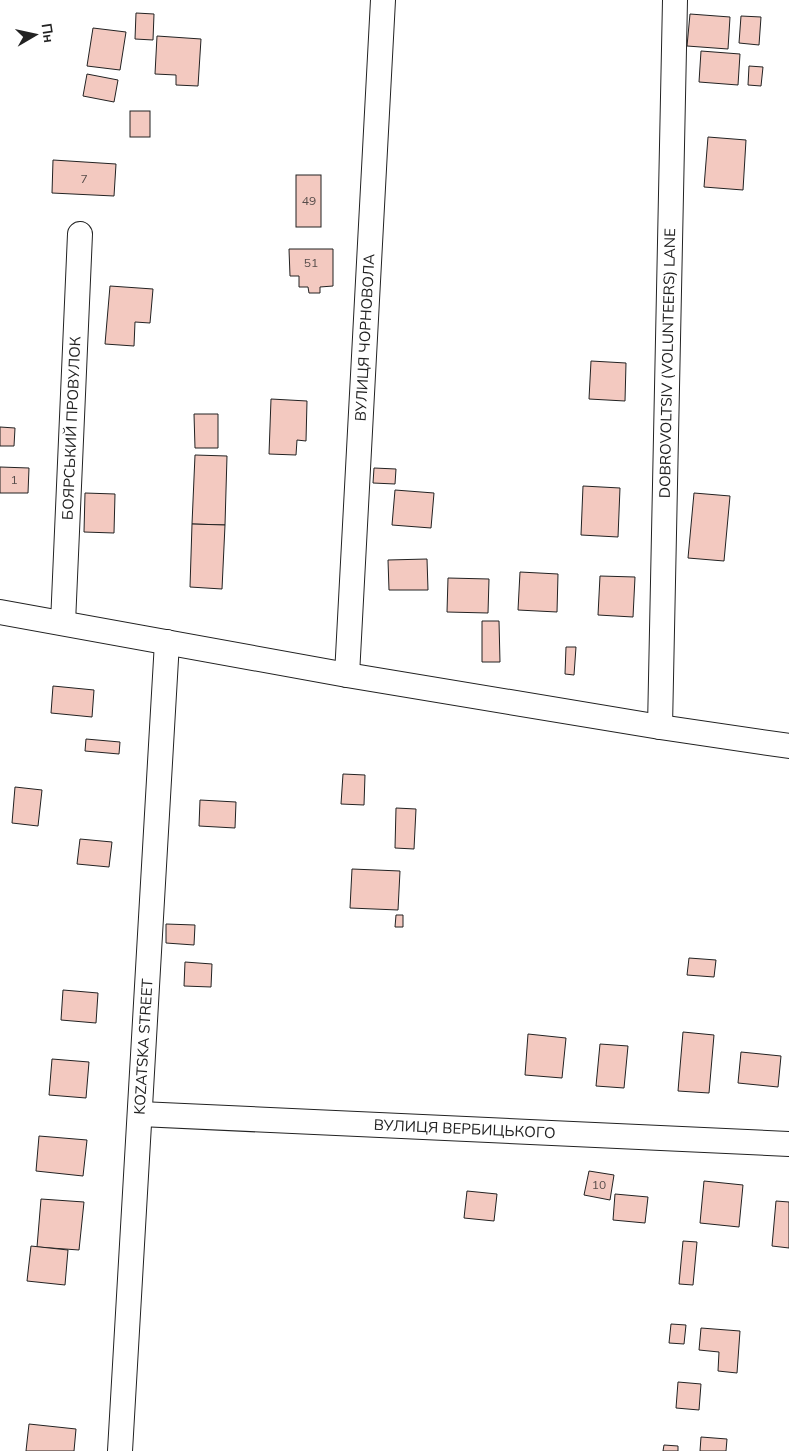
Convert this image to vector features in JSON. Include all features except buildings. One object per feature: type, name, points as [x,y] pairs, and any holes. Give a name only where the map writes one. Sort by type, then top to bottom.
[{"type":"street","name":"ВУЛИЦЯ ЧОРНОВОЛА","points":[[347,675],[384,0]]},
{"type":"street","name":"DOBROVOLTSIV (VOLUNTEERS) LANE","points":[[660,727],[675,0]]},
{"type":"street","name":"БОЯРСЬКИЙ ПРОВУЛОК","points":[[63,623],[80,234]]},
{"type":"street","points":[[0,612],[347,675],[660,727],[789,746]]},
{"type":"street","name":"KOZATSKA STREET","points":[[120,1451],[167,642]]},
{"type":"street","name":"ВУЛИЦЯ ВЕРБИЦЬКОГО","points":[[140,1114],[789,1144]]}]
